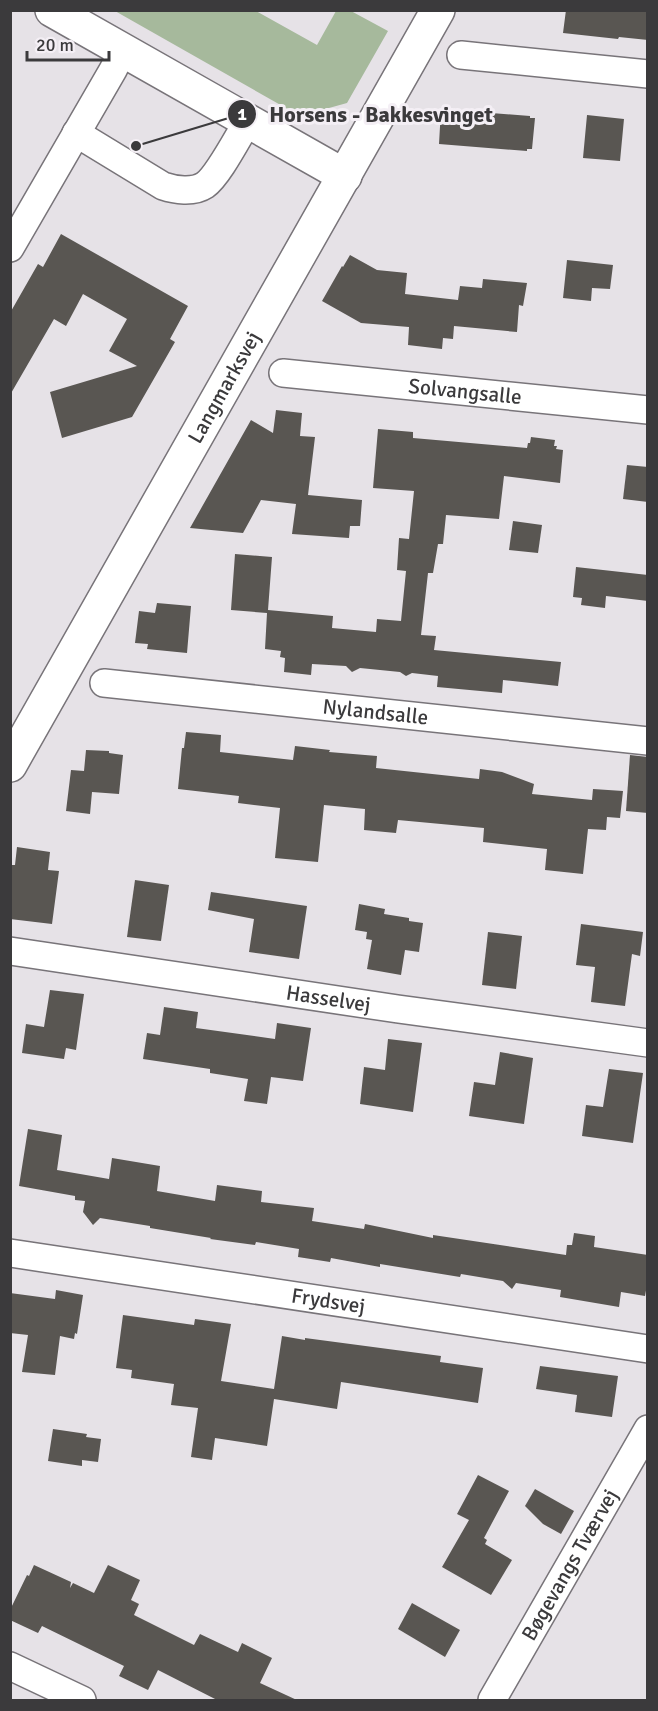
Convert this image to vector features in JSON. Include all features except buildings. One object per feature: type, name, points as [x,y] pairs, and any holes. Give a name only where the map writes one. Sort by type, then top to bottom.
[{"type":"main road","points":[[52,10],[345,176]]},
{"type":"main road","name":"Langmarksvej","points":[[10,765],[438,10]]},
{"type":"street","points":[[10,248],[123,50]]},
{"type":"street","points":[[460,55],[648,74]]},
{"type":"street","points":[[76,133],[163,186],[176,190],[203,187],[214,176],[248,121]]},
{"type":"street","name":"Solvangsalle","points":[[283,373],[648,410]]},
{"type":"street","name":"Nylandsalle","points":[[104,683],[648,741]]},
{"type":"street","name":"Hasselvej","points":[[10,951],[648,1044]]},
{"type":"street","name":"Frydsvej","points":[[10,1254],[648,1349]]},
{"type":"street","name":"Bøgevangs Tværvej","points":[[492,1701],[648,1429]]},
{"type":"street","points":[[10,1666],[82,1701]]},
{"type":"green space","points":[[115,11],[256,11],[317,45],[336,11],[351,11],[388,31],[347,103],[300,116]]},
{"type":"place","name":"Horsens - Bakkesvinget","points":[[136,146]]}]
